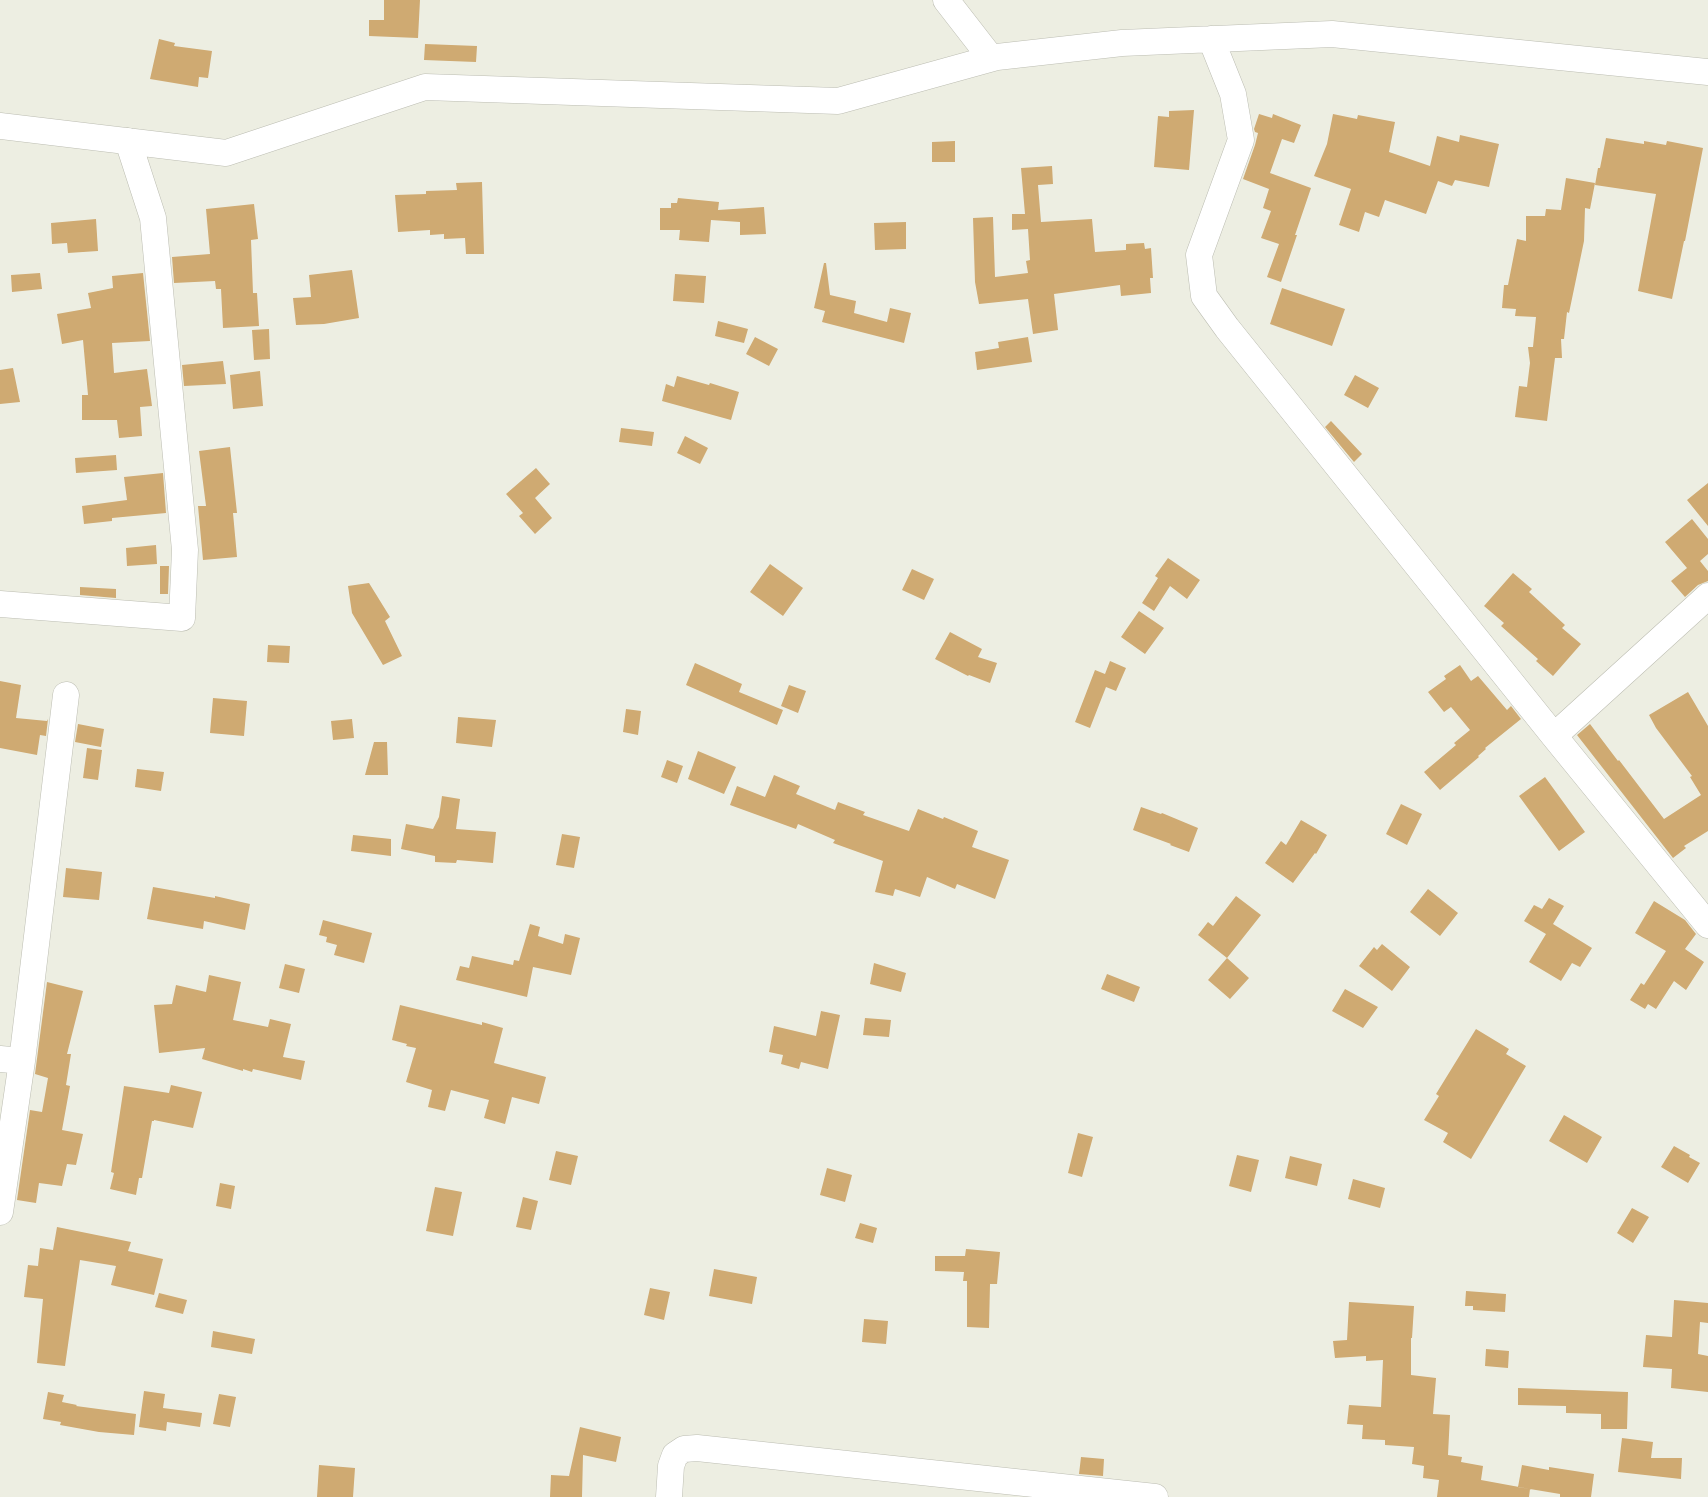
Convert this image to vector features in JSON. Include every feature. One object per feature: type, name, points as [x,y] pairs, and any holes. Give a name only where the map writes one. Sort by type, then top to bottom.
[{"type":"street","points":[[946,0],[991,58]]},
{"type":"street","points":[[0,126],[226,153],[425,87],[838,101],[991,58],[1122,43],[1332,34],[1708,72]]},
{"type":"street","points":[[1211,39],[1233,94],[1241,140],[1199,255],[1204,296],[1227,328],[1708,925]]},
{"type":"street","points":[[0,604],[182,618],[185,550],[153,218],[128,141]]},
{"type":"street","points":[[1554,736],[1708,596]]},
{"type":"street","points":[[0,1212],[11,1060],[66,695]]},
{"type":"street","points":[[669,1497],[671,1466],[675,1455],[684,1449],[697,1448],[1155,1497]]},
{"type":"building","points":[[384,0],[420,0],[418,38],[369,36],[369,20],[384,20]]},
{"type":"building","points":[[159,39],[175,43],[174,46],[212,51],[208,78],[199,77],[198,87],[150,79]]},
{"type":"building","points":[[425,44],[477,46],[476,62],[424,60]]},
{"type":"building","points":[[1194,110],[1189,170],[1154,167],[1158,116],[1169,117],[1169,111]]},
{"type":"building","points":[[1259,114],[1272,118],[1273,114],[1301,125],[1294,143],[1282,139],[1270,173],[1311,188],[1281,282],[1267,277],[1279,244],[1261,238],[1271,211],[1263,208],[1269,189],[1243,179],[1258,133],[1254,129]]},
{"type":"building","points":[[1333,114],[1357,119],[1358,115],[1395,122],[1389,152],[1430,166],[1437,136],[1459,142],[1460,135],[1499,144],[1489,187],[1455,180],[1452,186],[1438,181],[1426,214],[1385,200],[1379,217],[1365,212],[1359,232],[1339,225],[1351,189],[1314,176],[1327,144]]},
{"type":"building","points":[[1606,138],[1644,144],[1644,141],[1666,145],[1667,141],[1703,148],[1672,299],[1638,291],[1656,194],[1595,185]]},
{"type":"building","points":[[955,141],[955,162],[932,162],[932,142]]},
{"type":"building","points":[[1052,166],[1053,184],[1038,185],[1041,222],[1092,219],[1095,252],[1126,250],[1126,244],[1144,243],[1145,249],[1151,248],[1153,278],[1150,278],[1151,293],[1121,296],[1120,285],[1054,294],[1058,330],[1033,334],[1028,299],[979,304],[975,282],[973,218],[993,217],[995,277],[1028,273],[1026,261],[1030,260],[1028,229],[1012,230],[1012,214],[1025,214],[1021,168]]},
{"type":"building","points":[[1566,178],[1595,183],[1590,209],[1585,208],[1584,241],[1569,313],[1567,312],[1564,339],[1561,339],[1562,358],[1555,358],[1547,421],[1515,417],[1519,386],[1527,387],[1530,363],[1528,347],[1533,347],[1536,317],[1515,316],[1516,309],[1502,308],[1504,285],[1508,285],[1517,239],[1526,241],[1526,216],[1545,216],[1546,209],[1561,210]]},
{"type":"building","points":[[482,182],[484,254],[466,254],[465,238],[444,239],[444,234],[430,235],[430,230],[398,232],[395,195],[457,190],[456,183]]},
{"type":"building","points":[[678,198],[719,202],[718,210],[764,207],[766,234],[740,235],[740,222],[711,220],[709,242],[679,240],[680,230],[660,230],[660,208],[671,208],[671,203],[677,203]]},
{"type":"building","points":[[254,204],[258,239],[251,240],[253,293],[257,293],[259,326],[223,328],[221,289],[216,289],[215,281],[174,283],[172,257],[210,254],[206,209]]},
{"type":"building","points":[[96,219],[98,251],[68,253],[67,243],[52,244],[51,223]]},
{"type":"building","points":[[906,222],[906,249],[875,250],[874,223]]},
{"type":"building","points":[[824,263],[826,263],[830,295],[856,301],[854,313],[887,322],[890,308],[911,313],[904,343],[822,322],[825,311],[814,308]]},
{"type":"building","points":[[352,270],[359,318],[324,324],[296,325],[293,298],[311,297],[309,275]]},
{"type":"building","points":[[40,273],[42,289],[12,292],[11,275]]},
{"type":"building","points":[[143,273],[150,341],[112,343],[114,373],[147,369],[152,406],[140,407],[142,436],[119,438],[117,420],[82,420],[82,395],[88,395],[83,340],[62,344],[57,314],[91,308],[88,293],[113,288],[112,276]]},
{"type":"building","points":[[675,274],[706,276],[704,303],[673,301]]},
{"type":"building","points":[[1282,288],[1345,309],[1332,346],[1270,324]]},
{"type":"building","points":[[718,321],[748,329],[744,343],[715,336]]},
{"type":"building","points":[[269,329],[270,359],[254,360],[252,330]]},
{"type":"building","points":[[755,337],[778,349],[769,366],[746,354]]},
{"type":"building","points":[[1028,337],[1032,362],[977,370],[975,352],[999,348],[998,342]]},
{"type":"building","points":[[223,361],[226,384],[184,386],[182,365]]},
{"type":"building","points":[[13,368],[20,402],[0,404],[0,370]]},
{"type":"building","points":[[260,371],[263,406],[233,409],[230,375]]},
{"type":"building","points":[[1355,375],[1379,388],[1368,408],[1344,395]]},
{"type":"building","points":[[677,376],[739,392],[731,420],[662,401],[666,384],[674,387]]},
{"type":"building","points":[[1331,421],[1362,454],[1354,462],[1325,427]]},
{"type":"building","points":[[621,428],[654,432],[652,446],[619,442]]},
{"type":"building","points":[[685,436],[708,448],[700,464],[677,453]]},
{"type":"building","points":[[230,447],[237,513],[233,513],[237,557],[203,560],[198,506],[206,506],[199,451]]},
{"type":"building","points":[[116,455],[117,470],[76,473],[75,458]]},
{"type":"building","points":[[536,468],[550,484],[535,498],[552,518],[535,534],[519,516],[523,513],[506,494]]},
{"type":"building","points":[[163,473],[166,513],[112,518],[112,521],[84,524],[82,506],[127,500],[124,477]]},
{"type":"building","points":[[1708,483],[1708,526],[1687,500]]},
{"type":"building","points":[[1692,519],[1708,539],[1708,554],[1700,561],[1708,571],[1708,581],[1698,585],[1685,597],[1671,581],[1687,568],[1665,542]]},
{"type":"building","points":[[156,545],[157,564],[127,566],[126,548]]},
{"type":"building","points":[[1168,558],[1200,580],[1187,599],[1170,586],[1154,611],[1142,603],[1158,578],[1155,576]]},
{"type":"building","points":[[770,564],[803,588],[783,616],[750,592]]},
{"type":"building","points":[[160,566],[169,566],[168,594],[160,594]]},
{"type":"building","points":[[912,569],[934,579],[924,600],[902,590]]},
{"type":"building","points":[[1513,573],[1532,589],[1529,592],[1565,625],[1562,628],[1581,644],[1553,676],[1536,661],[1538,659],[1501,626],[1504,623],[1484,606]]},
{"type":"building","points":[[369,583],[390,617],[385,621],[402,656],[383,665],[352,613],[348,586]]},
{"type":"building","points":[[80,587],[116,589],[116,598],[80,595]]},
{"type":"building","points":[[1139,611],[1164,628],[1145,654],[1121,637]]},
{"type":"building","points":[[950,632],[982,649],[978,657],[997,663],[990,683],[968,676],[935,659]]},
{"type":"building","points":[[268,645],[290,646],[289,663],[267,662]]},
{"type":"building","points":[[1110,661],[1126,668],[1116,691],[1106,687],[1090,728],[1075,722],[1095,670],[1105,674]]},
{"type":"building","points":[[695,663],[742,684],[739,692],[783,710],[777,725],[686,685]]},
{"type":"building","points":[[1460,665],[1471,681],[1478,676],[1507,710],[1511,706],[1521,719],[1485,748],[1479,757],[1440,790],[1424,772],[1470,730],[1451,707],[1444,712],[1428,692],[1446,679],[1444,676]]},
{"type":"building","points":[[0,681],[21,685],[16,718],[47,721],[48,719],[46,736],[40,735],[37,755],[0,748]]},
{"type":"building","points":[[789,685],[806,691],[798,713],[781,706]]},
{"type":"building","points":[[1688,692],[1708,726],[1708,831],[1684,846],[1686,848],[1673,858],[1577,735],[1590,724],[1664,819],[1701,795],[1690,777],[1692,776],[1649,715]]},
{"type":"building","points":[[213,698],[247,701],[244,736],[210,733]]},
{"type":"building","points":[[626,709],[641,711],[638,735],[623,732]]},
{"type":"building","points":[[458,717],[496,720],[492,747],[456,743]]},
{"type":"building","points":[[352,719],[354,738],[333,740],[331,721]]},
{"type":"building","points":[[78,724],[104,729],[101,747],[75,742]]},
{"type":"building","points":[[374,742],[387,742],[388,775],[365,775]]},
{"type":"building","points":[[87,748],[102,750],[98,780],[83,778]]},
{"type":"building","points":[[698,751],[736,767],[724,794],[688,779]]},
{"type":"building","points":[[667,760],[683,766],[677,783],[661,777]]},
{"type":"building","points":[[137,769],[164,772],[161,791],[135,787]]},
{"type":"building","points":[[774,775],[800,786],[796,794],[835,810],[838,802],[865,812],[863,815],[909,831],[918,809],[978,831],[972,847],[1009,860],[995,899],[957,884],[955,889],[927,877],[920,897],[895,889],[893,896],[875,892],[883,861],[833,843],[835,840],[798,824],[796,829],[730,805],[737,786],[765,797]]},
{"type":"building","points":[[1545,777],[1585,832],[1559,851],[1519,796]]},
{"type":"building","points":[[442,796],[460,799],[456,829],[496,832],[493,863],[457,860],[456,863],[435,862],[435,856],[401,849],[406,824],[433,829],[439,817]]},
{"type":"building","points":[[1401,804],[1422,814],[1407,845],[1386,834]]},
{"type":"building","points":[[1141,807],[1198,828],[1189,852],[1133,830]]},
{"type":"building","points":[[1301,820],[1327,835],[1316,854],[1293,883],[1265,863],[1281,841],[1286,845]]},
{"type":"building","points":[[562,834],[580,837],[574,868],[556,865]]},
{"type":"building","points":[[353,835],[391,839],[391,856],[351,851]]},
{"type":"building","points":[[66,868],[102,872],[99,900],[63,897]]},
{"type":"building","points":[[153,887],[215,898],[215,896],[250,904],[245,930],[204,921],[203,929],[147,919]]},
{"type":"building","points":[[1428,889],[1458,913],[1440,936],[1410,912]]},
{"type":"building","points":[[1236,896],[1261,915],[1227,958],[1198,935],[1208,922],[1213,926]]},
{"type":"building","points":[[1549,898],[1564,906],[1553,924],[1592,948],[1580,967],[1572,963],[1561,981],[1529,962],[1546,934],[1524,921],[1534,905],[1542,909]]},
{"type":"building","points":[[1654,901],[1685,920],[1696,934],[1685,949],[1704,962],[1686,990],[1674,981],[1656,1009],[1648,1004],[1645,1009],[1630,1000],[1641,983],[1644,985],[1666,951],[1635,933]]},
{"type":"building","points":[[323,920],[372,933],[364,963],[334,955],[337,945],[326,942],[327,937],[319,935]]},
{"type":"building","points":[[530,924],[540,927],[538,936],[563,944],[565,934],[580,938],[571,975],[533,967],[527,997],[456,980],[460,966],[469,968],[472,956],[513,965],[514,960],[519,961]]},
{"type":"building","points":[[1382,944],[1410,967],[1392,991],[1359,966],[1374,947],[1377,950]]},
{"type":"building","points":[[1227,958],[1249,978],[1230,999],[1208,980]]},
{"type":"building","points":[[874,963],[906,973],[901,992],[870,984]]},
{"type":"building","points":[[285,964],[305,969],[299,993],[279,988]]},
{"type":"building","points":[[1107,974],[1140,987],[1134,1002],[1101,989]]},
{"type":"building","points":[[209,975],[241,982],[233,1020],[268,1027],[270,1019],[291,1024],[283,1057],[305,1061],[301,1080],[253,1069],[252,1072],[243,1069],[243,1071],[202,1059],[205,1048],[159,1053],[154,1005],[172,1004],[176,985],[206,992]]},
{"type":"building","points":[[47,982],[83,991],[67,1054],[71,1054],[66,1085],[70,1086],[62,1130],[83,1134],[76,1165],[67,1164],[62,1186],[39,1183],[36,1203],[17,1200],[30,1110],[42,1112],[48,1078],[35,1074]]},
{"type":"building","points":[[1345,989],[1378,1007],[1363,1028],[1332,1011]]},
{"type":"building","points":[[400,1005],[503,1028],[494,1063],[546,1077],[539,1104],[512,1097],[505,1124],[484,1118],[489,1100],[451,1090],[445,1111],[428,1107],[432,1090],[406,1082],[416,1048],[392,1040]]},
{"type":"building","points":[[821,1011],[840,1015],[828,1069],[801,1062],[799,1069],[781,1064],[783,1055],[769,1052],[774,1026],[816,1036]]},
{"type":"building","points":[[865,1018],[891,1020],[889,1037],[863,1035]]},
{"type":"building","points":[[1476,1029],[1509,1049],[1506,1054],[1526,1066],[1471,1159],[1443,1142],[1448,1133],[1424,1120],[1439,1096],[1436,1094]]},
{"type":"building","points":[[171,1085],[202,1092],[193,1128],[152,1121],[142,1178],[139,1178],[136,1195],[110,1189],[114,1173],[111,1172],[124,1086],[169,1093]]},
{"type":"building","points":[[1564,1115],[1602,1137],[1587,1163],[1549,1141]]},
{"type":"building","points":[[1078,1133],[1093,1137],[1082,1177],[1068,1173]]},
{"type":"building","points":[[1674,1146],[1700,1163],[1688,1183],[1661,1167]]},
{"type":"building","points":[[556,1151],[578,1156],[571,1185],[549,1180]]},
{"type":"building","points":[[1237,1155],[1259,1160],[1251,1192],[1229,1186]]},
{"type":"building","points":[[1290,1156],[1322,1164],[1317,1186],[1285,1178]]},
{"type":"building","points":[[827,1168],[852,1175],[845,1202],[820,1195]]},
{"type":"building","points":[[1353,1179],[1385,1188],[1380,1208],[1348,1199]]},
{"type":"building","points":[[220,1183],[235,1186],[231,1209],[216,1206]]},
{"type":"building","points":[[435,1187],[462,1192],[453,1236],[426,1231]]},
{"type":"building","points":[[523,1197],[538,1201],[531,1230],[516,1227]]},
{"type":"building","points":[[1632,1208],[1649,1217],[1633,1243],[1617,1233]]},
{"type":"building","points":[[860,1223],[877,1228],[873,1243],[855,1238]]},
{"type":"building","points":[[57,1227],[131,1242],[128,1251],[163,1259],[154,1295],[111,1285],[116,1266],[80,1260],[65,1366],[37,1363],[43,1299],[24,1297],[28,1265],[38,1266],[40,1248],[53,1250]]},
{"type":"building","points":[[966,1249],[1000,1252],[997,1284],[990,1284],[989,1328],[967,1327],[967,1281],[963,1281],[964,1272],[935,1271],[935,1256],[965,1256]]},
{"type":"building","points":[[714,1269],[757,1277],[752,1304],[709,1296]]},
{"type":"building","points":[[650,1288],[670,1292],[664,1320],[644,1315]]},
{"type":"building","points":[[1466,1291],[1506,1294],[1505,1312],[1473,1310],[1473,1306],[1465,1306]]},
{"type":"building","points":[[159,1293],[187,1300],[183,1314],[155,1307]]},
{"type":"building","points":[[1674,1300],[1708,1303],[1708,1323],[1700,1322],[1698,1354],[1708,1356],[1708,1392],[1671,1388],[1672,1369],[1643,1367],[1646,1335],[1672,1337]]},
{"type":"building","points":[[1349,1302],[1414,1306],[1411,1375],[1436,1378],[1433,1414],[1450,1415],[1448,1455],[1462,1457],[1461,1462],[1483,1466],[1481,1480],[1530,1489],[1529,1497],[1437,1497],[1439,1480],[1423,1478],[1424,1466],[1412,1464],[1414,1447],[1385,1445],[1385,1440],[1362,1439],[1363,1425],[1347,1424],[1349,1405],[1381,1407],[1383,1360],[1366,1361],[1366,1356],[1335,1358],[1333,1341],[1347,1340]]},
{"type":"building","points":[[864,1319],[888,1321],[886,1344],[862,1342]]},
{"type":"building","points":[[213,1331],[255,1339],[252,1354],[211,1347]]},
{"type":"building","points":[[1486,1349],[1509,1351],[1508,1368],[1485,1366]]},
{"type":"building","points":[[1518,1388],[1628,1392],[1627,1429],[1601,1429],[1601,1414],[1566,1413],[1566,1406],[1518,1405]]},
{"type":"building","points":[[144,1391],[165,1394],[163,1408],[202,1413],[200,1427],[167,1422],[166,1431],[139,1427]]},
{"type":"building","points":[[48,1392],[64,1395],[62,1402],[76,1406],[136,1414],[134,1435],[99,1432],[60,1425],[61,1422],[43,1419]]},
{"type":"building","points":[[219,1394],[236,1397],[230,1427],[213,1424]]},
{"type":"building","points":[[580,1427],[621,1437],[616,1462],[583,1455],[582,1497],[550,1497],[551,1475],[569,1476]]},
{"type":"building","points":[[1622,1438],[1653,1442],[1651,1458],[1682,1458],[1681,1479],[1618,1472]]},
{"type":"building","points":[[1081,1457],[1104,1459],[1103,1476],[1079,1474]]},
{"type":"building","points":[[319,1465],[355,1468],[353,1497],[317,1497]]},
{"type":"building","points":[[1522,1465],[1594,1474],[1591,1497],[1560,1497],[1560,1494],[1518,1487]]}]
